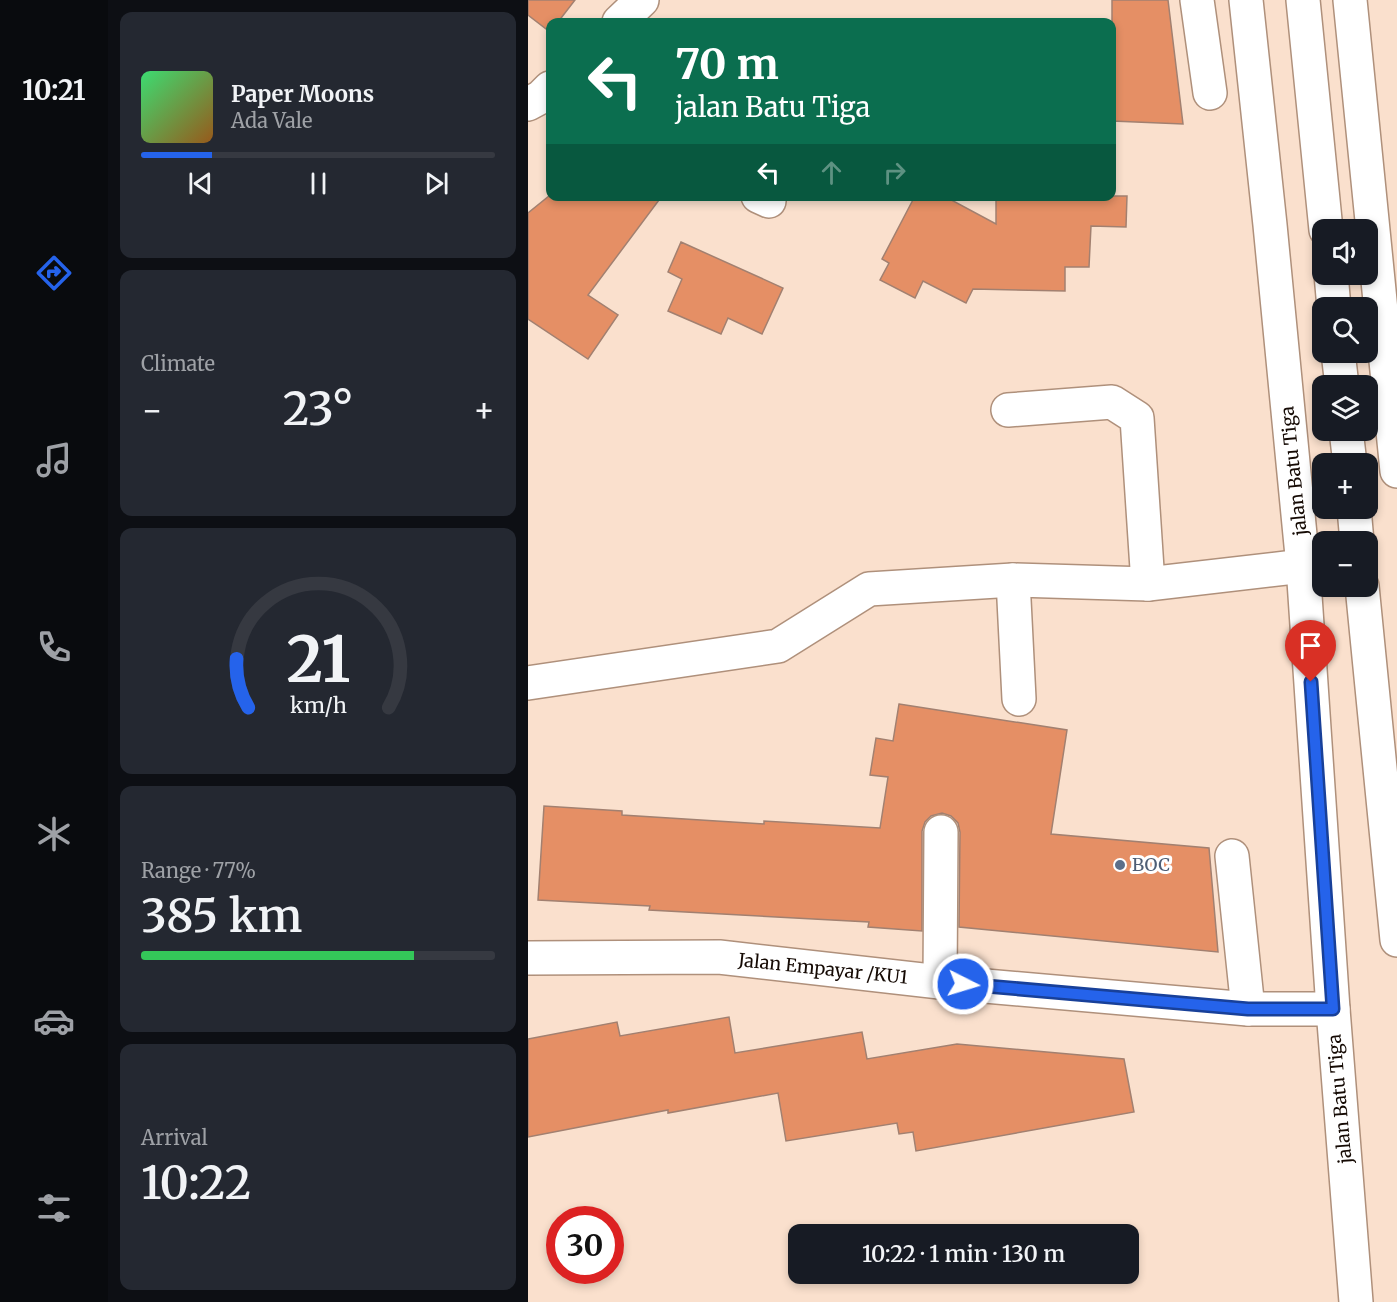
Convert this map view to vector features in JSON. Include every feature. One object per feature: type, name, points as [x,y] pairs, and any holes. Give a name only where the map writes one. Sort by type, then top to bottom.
[{"type":"main road","points":[[623,18],[642,0]]},
{"type":"main road","points":[[1197,0],[1210,93]]},
{"type":"main road","name":"jalan Batu Tiga","points":[[1246,0],[1272,237],[1303,566],[1333,1009],[1356,1302]]},
{"type":"main road","points":[[1303,0],[1325,219]]},
{"type":"main road","points":[[1350,0],[1397,471]]},
{"type":"main road","points":[[1008,410],[1112,402],[1137,418],[1148,584]]},
{"type":"main road","points":[[528,683],[778,646],[869,589],[1013,580],[1148,584],[1303,566]]},
{"type":"main road","points":[[1013,580],[1019,699]]},
{"type":"main road","points":[[1363,597],[1397,940]]},
{"type":"main road","points":[[940,982],[941,832]]},
{"type":"main road","points":[[1232,856],[1248,1009]]},
{"type":"main road","name":"Jalan Empayar /KU1","points":[[528,958],[719,957],[940,982],[1248,1009],[1333,1009]]},
{"type":"building","points":[[528,0],[575,0],[561,18],[546,18],[546,29],[528,15]]},
{"type":"building","points":[[1112,0],[1168,0],[1183,124],[1116,121],[1116,18],[1112,18]]},
{"type":"building","points":[[1116,196],[1127,196],[1126,227],[1091,226],[1089,267],[1065,267],[1065,291],[973,289],[966,303],[923,281],[915,298],[880,280],[889,263],[882,259],[912,201],[953,201],[996,224],[996,201],[1116,201]]},
{"type":"building","points":[[546,198],[546,201],[658,201],[588,295],[618,315],[588,359],[528,319],[528,213]]},
{"type":"building","points":[[681,242],[783,288],[762,334],[728,318],[721,334],[668,311],[682,279],[668,272]]},
{"type":"building","points":[[899,704],[1067,730],[1051,834],[1209,848],[1218,952],[959,927],[960,832],[958,823],[951,816],[942,813],[931,816],[925,822],[922,831],[922,931],[868,927],[869,922],[649,910],[650,906],[538,900],[544,806],[622,811],[622,815],[764,824],[764,821],[880,828],[888,777],[870,775],[876,738],[893,741]]},
{"type":"building","points":[[729,1017],[735,1053],[862,1032],[867,1059],[957,1044],[1124,1059],[1134,1112],[916,1151],[913,1132],[899,1134],[897,1123],[786,1141],[778,1093],[668,1113],[668,1110],[528,1137],[528,1039],[617,1022],[620,1036]]},
{"type":"place","name":"BOC","points":[[1120,865]]},
{"type":"route","points":[[963,984],[1248,1009],[1333,1009],[1311,682]]}]
